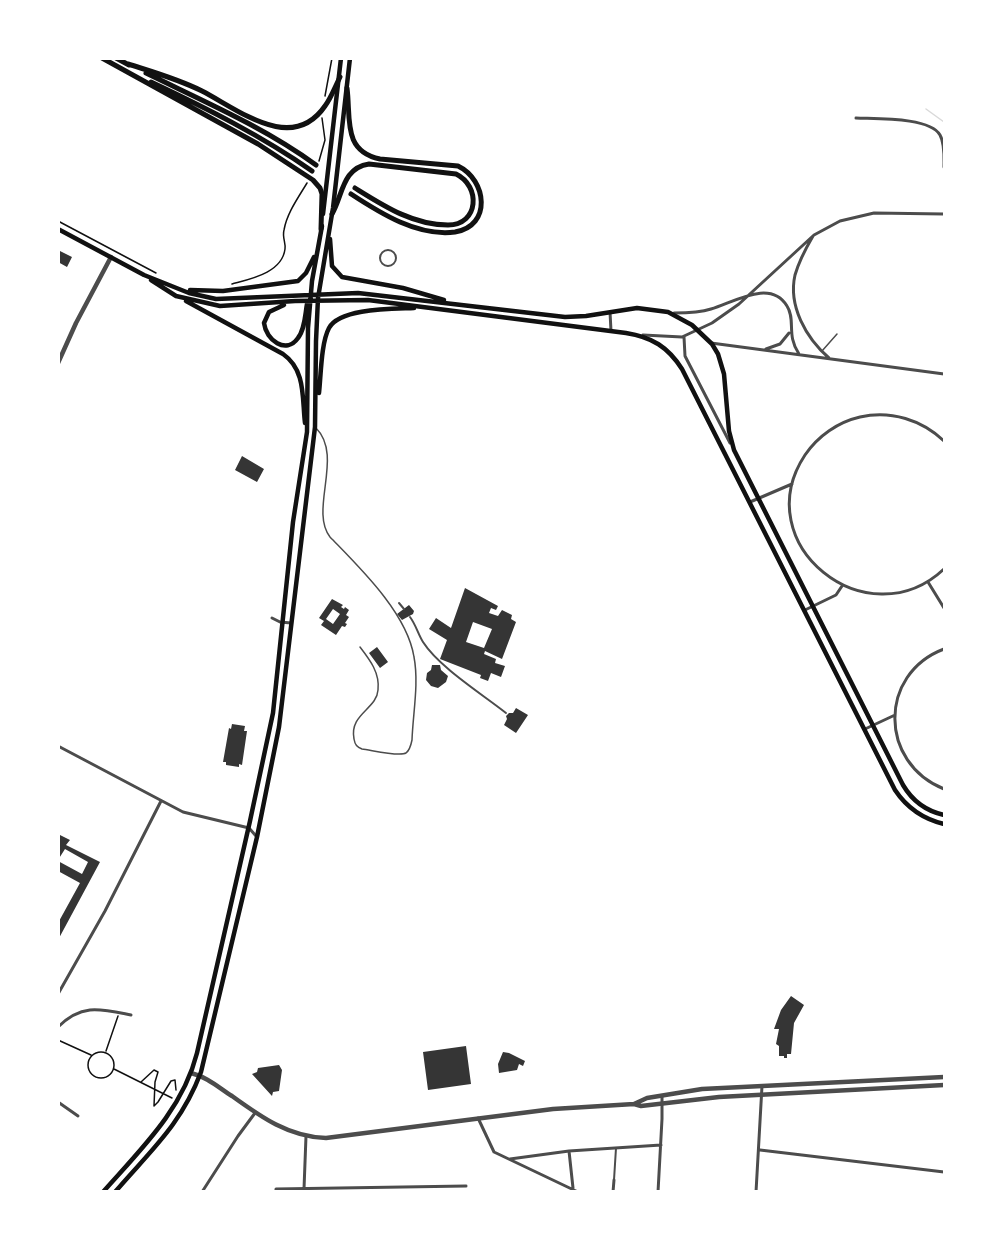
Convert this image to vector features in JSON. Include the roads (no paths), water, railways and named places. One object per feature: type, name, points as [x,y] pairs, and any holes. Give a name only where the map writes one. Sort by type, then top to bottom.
[{"type":"highway","points":[[102,58],[262,146],[313,180],[319,186],[322,195],[321,229]]},
{"type":"highway","points":[[116,58],[213,105],[295,150],[314,168],[210,111],[132,74]]},
{"type":"highway","points":[[128,64],[180,81],[264,124],[282,128],[298,126],[316,116],[329,100],[339,77]]},
{"type":"highway","points":[[347,88],[351,134],[360,150],[368,155],[385,159],[458,166],[474,178],[482,199],[478,215],[469,226],[448,232],[416,227],[398,221],[351,194]]},
{"type":"highway","points":[[332,214],[348,175],[358,167],[369,164],[456,174],[467,181],[471,187],[474,204],[470,214],[462,221],[453,224],[439,224],[404,216],[354,188]]},
{"type":"main road","points":[[295,301],[274,308],[265,317],[266,333],[276,343],[292,343],[300,336],[321,229],[341,58]]},
{"type":"main road","points":[[316,415],[316,318],[332,214],[350,58]]},
{"type":"main road","points":[[58,229],[144,275],[176,296],[292,361],[300,378],[307,432]]},
{"type":"main road","points":[[328,235],[331,263],[342,277],[399,287],[459,304]]},
{"type":"main road","points":[[176,287],[212,292],[298,281],[306,273],[317,252]]},
{"type":"main road","points":[[144,275],[193,294],[216,299],[295,294],[370,293],[572,317],[641,308],[672,314],[695,327],[717,351],[722,364],[729,431],[734,450],[813,606],[910,795],[923,807],[945,815]]},
{"type":"main road","points":[[103,1191],[160,1127],[175,1105],[191,1073],[249,828],[272,718],[293,522],[307,432],[308,333],[312,281]]},
{"type":"main road","points":[[176,296],[223,307],[295,301],[375,301],[626,333],[657,342],[678,363],[896,790],[904,802],[924,817],[945,824]]},
{"type":"main road","points":[[116,1191],[174,1126],[186,1105],[206,1058],[279,727],[326,337],[334,322],[341,316],[423,308]]},
{"type":"street","points":[[856,118],[918,123],[933,127],[939,133],[943,143],[945,167]]},
{"type":"street","points":[[626,333],[669,338],[684,336],[725,315],[814,234],[833,224],[864,214],[945,214]]},
{"type":"street","points":[[814,234],[794,280],[795,300],[801,322],[821,351],[829,358]]},
{"type":"street","points":[[389,249],[395,253],[397,260],[393,265],[387,266],[382,264],[380,256],[383,251],[389,249]]},
{"type":"street","points":[[58,363],[111,257]]},
{"type":"street","points":[[672,314],[711,309],[748,294],[769,294],[781,299],[790,312],[790,332],[793,345],[799,354]]},
{"type":"street","points":[[517,320],[518,311]]},
{"type":"street","points":[[610,312],[611,331]]},
{"type":"street","points":[[760,350],[780,344],[790,332]]},
{"type":"street","points":[[684,336],[685,356],[734,450]]},
{"type":"street","points":[[711,343],[945,374]]},
{"type":"street","points":[[945,441],[928,428],[904,418],[883,415],[858,418],[835,427],[815,443],[802,461],[793,484],[791,514],[794,532],[815,565],[842,586],[866,593],[890,594],[910,591],[928,582],[945,569]]},
{"type":"street","points":[[750,502],[793,484]]},
{"type":"street","points":[[928,582],[945,608]]},
{"type":"street","points":[[805,610],[836,595],[842,586]]},
{"type":"street","points":[[399,603],[404,609]]},
{"type":"street","points":[[410,616],[423,641],[438,659],[506,713]]},
{"type":"street","points":[[272,618],[283,623],[293,622]]},
{"type":"street","points":[[945,649],[925,659],[910,674],[900,692],[895,715],[897,739],[908,761],[924,778],[945,789]]},
{"type":"street","points":[[865,729],[895,715]]},
{"type":"street","points":[[58,746],[161,801],[193,815],[249,828],[256,837]]},
{"type":"street","points":[[58,994],[105,911],[161,801]]},
{"type":"street","points":[[235,886],[244,889]]},
{"type":"street","points":[[58,1028],[72,1016],[86,1010],[98,1008],[131,1015]]},
{"type":"street","points":[[191,1073],[200,1075],[255,1113],[284,1129],[306,1136],[340,1137],[553,1108],[634,1104],[641,1106],[705,1098],[945,1085]]},
{"type":"street","points":[[634,1104],[647,1098],[694,1090],[945,1077]]},
{"type":"street","points":[[756,1191],[762,1086]]},
{"type":"street","points":[[658,1191],[662,1096]]},
{"type":"street","points":[[58,1102],[78,1116]]},
{"type":"street","points":[[202,1191],[255,1113]]},
{"type":"street","points":[[478,1118],[494,1152],[578,1191]]},
{"type":"street","points":[[303,1189],[306,1136]]},
{"type":"street","points":[[510,1159],[569,1151],[661,1145]]},
{"type":"street","points":[[613,1191],[616,1148]]},
{"type":"street","points":[[760,1150],[945,1172]]},
{"type":"street","points":[[569,1151],[573,1189]]},
{"type":"street","points":[[276,1191],[276,1189],[466,1186]]},
{"type":"lane","points":[[821,351],[837,334]]},
{"type":"lane","points":[[315,427],[324,438],[326,455],[324,528],[377,588],[402,624],[413,652],[416,671],[412,740],[406,753],[362,749],[355,742],[355,724],[375,698],[378,688],[375,669],[360,647]]},
{"type":"waterway","points":[[926,109],[944,122]]}]
